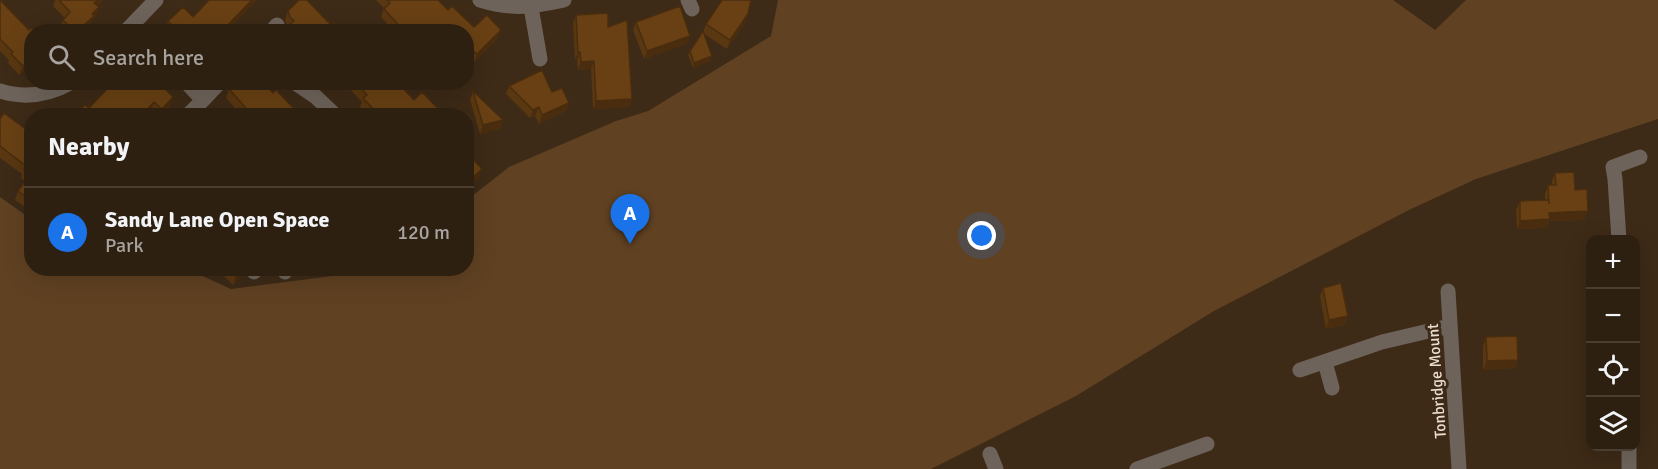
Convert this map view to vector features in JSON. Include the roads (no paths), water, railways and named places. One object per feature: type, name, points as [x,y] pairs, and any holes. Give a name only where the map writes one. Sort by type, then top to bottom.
[{"type":"street","points":[[135,24],[156,0]]},
{"type":"street","points":[[480,0],[515,8],[564,0]]},
{"type":"street","points":[[531,7],[540,59]]},
{"type":"street","points":[[0,91],[36,96],[56,90]]},
{"type":"street","points":[[194,90],[203,100]]},
{"type":"street","points":[[195,108],[212,90]]},
{"type":"street","points":[[306,90],[328,108]]},
{"type":"street","points":[[1618,235],[1613,166],[1640,157]]},
{"type":"street","name":"Tonbridge Mount","points":[[1448,291],[1459,469]]},
{"type":"street","points":[[1300,370],[1382,342],[1450,326]]},
{"type":"street","points":[[1325,362],[1332,388]]},
{"type":"street","points":[[1137,469],[1169,464],[1207,444]]},
{"type":"street","points":[[1629,451],[1629,469]]},
{"type":"street","points":[[990,454],[996,469]]},
{"type":"place","name":"Sandy Lane Open Space","points":[[630,244]]}]
